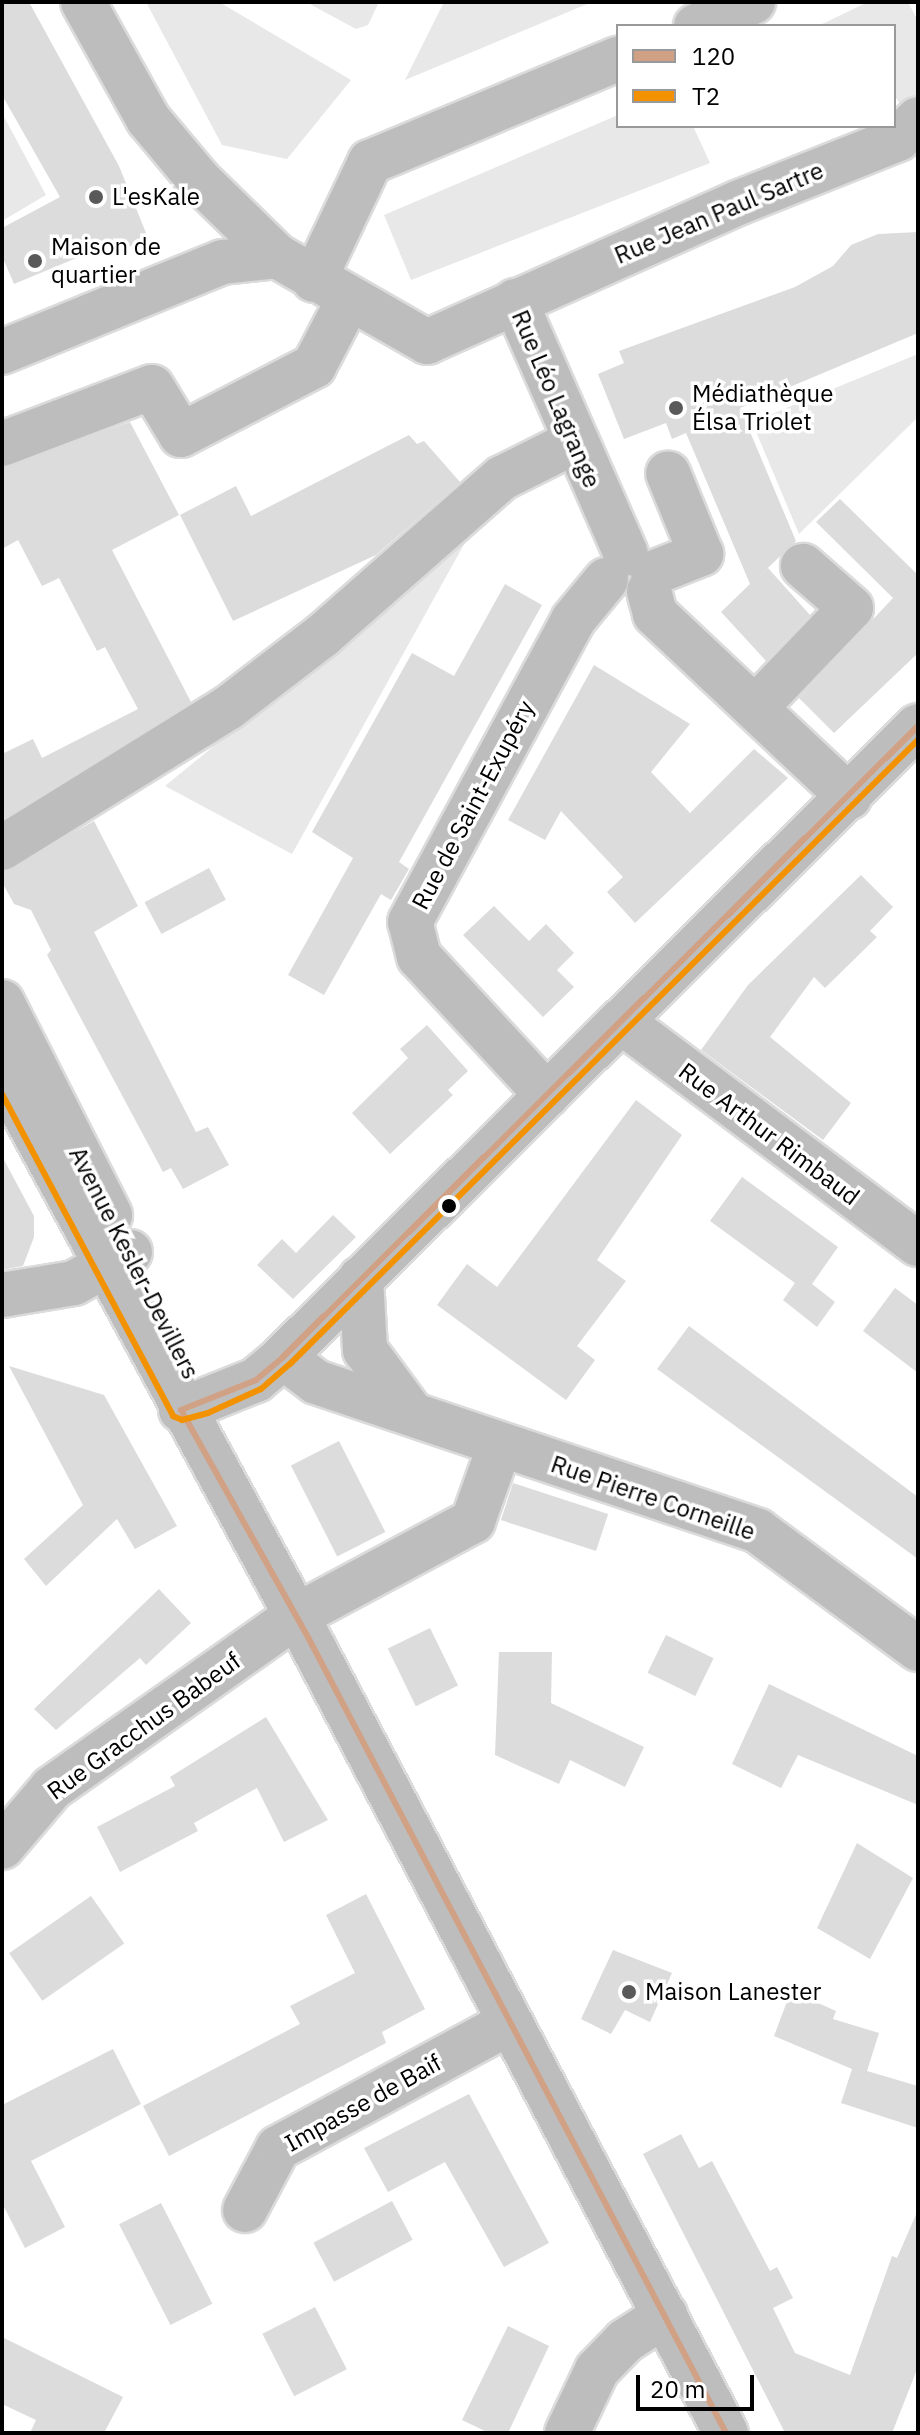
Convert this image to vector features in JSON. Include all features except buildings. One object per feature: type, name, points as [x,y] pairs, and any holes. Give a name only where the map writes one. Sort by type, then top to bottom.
[{"type":"street","points":[[701,24],[753,2]]},
{"type":"street","name":"Rue Léo Lagrange","points":[[84,3],[148,119],[277,256],[331,290],[427,342],[515,301],[634,575],[655,614],[849,797]]},
{"type":"street","points":[[2,444],[152,387],[181,435],[314,366],[331,290],[370,162],[616,60]]},
{"type":"street","name":"Rue Jean Paul Sartre","points":[[515,301],[914,131]]},
{"type":"street","points":[[2,352],[223,262],[277,256]]},
{"type":"street","points":[[2,848],[228,708],[322,636],[502,478],[576,441]]},
{"type":"street","points":[[634,575],[701,554],[668,473]]},
{"type":"street","points":[[756,707],[851,608],[803,566]]},
{"type":"street","name":"Rue de Saint-Exupéry","points":[[547,1095],[419,957],[410,922],[573,620],[634,575]]},
{"type":"street","points":[[193,1407],[256,1380],[283,1357],[918,726]]},
{"type":"street","name":"Avenue Kesler-Devillers","points":[[2,1002],[117,1259],[296,1616],[726,2433]]},
{"type":"street","name":"Rue Arthur Rimbaud","points":[[622,1022],[918,1244]]},
{"type":"street","name":"Avenue Kesler-Devillers","points":[[2,1073],[117,1259]]},
{"type":"street","points":[[2,1295],[74,1283],[117,1259]]},
{"type":"street","points":[[361,1278],[365,1350],[409,1410]]},
{"type":"street","name":"Rue Pierre Corneille","points":[[283,1357],[316,1382],[409,1410],[500,1445],[758,1531],[918,1649]]},
{"type":"street","name":"Rue Gracchus Babeuf","points":[[2,1847],[52,1788],[296,1616],[473,1521],[500,1445]]},
{"type":"street","name":"Impasse de Baif","points":[[245,2210],[278,2148],[509,2023]]},
{"type":"street","points":[[567,2433],[597,2370],[625,2341],[665,2315]]},
{"type":"shaded area","points":[[146,2],[219,2],[351,80],[287,159],[222,145]]},
{"type":"shaded area","points":[[306,2],[379,2],[368,25],[356,29]]},
{"type":"shaded area","points":[[444,2],[592,2],[405,80]]},
{"type":"shaded area","points":[[868,2],[908,2],[918,21],[918,100],[906,113],[896,98],[896,24],[822,24]]},
{"type":"shaded area","points":[[2,113],[46,195],[2,221]]},
{"type":"shaded area","points":[[616,116],[616,128],[694,128],[710,163],[411,280],[384,215]]},
{"type":"shaded area","points":[[918,354],[918,417],[799,534],[752,422]]},
{"type":"shaded area","points":[[467,539],[292,854],[165,786]]},
{"type":"transit line","name":"120","points":[[726,2433],[309,1639],[181,1410],[256,1380],[283,1357],[918,726]]},
{"type":"transit line","name":"T2","points":[[2,1094],[173,1416],[182,1420],[208,1413],[261,1389],[290,1364],[918,740]]},
{"type":"place","name":"L'esKale","points":[[96,197]]},
{"type":"place","name":"Maison de quartier","points":[[35,261]]},
{"type":"place","name":"Médiathèque Élsa Triolet","points":[[676,408]]},
{"type":"place","name":"Maison Lanester","points":[[629,1992]]}]
